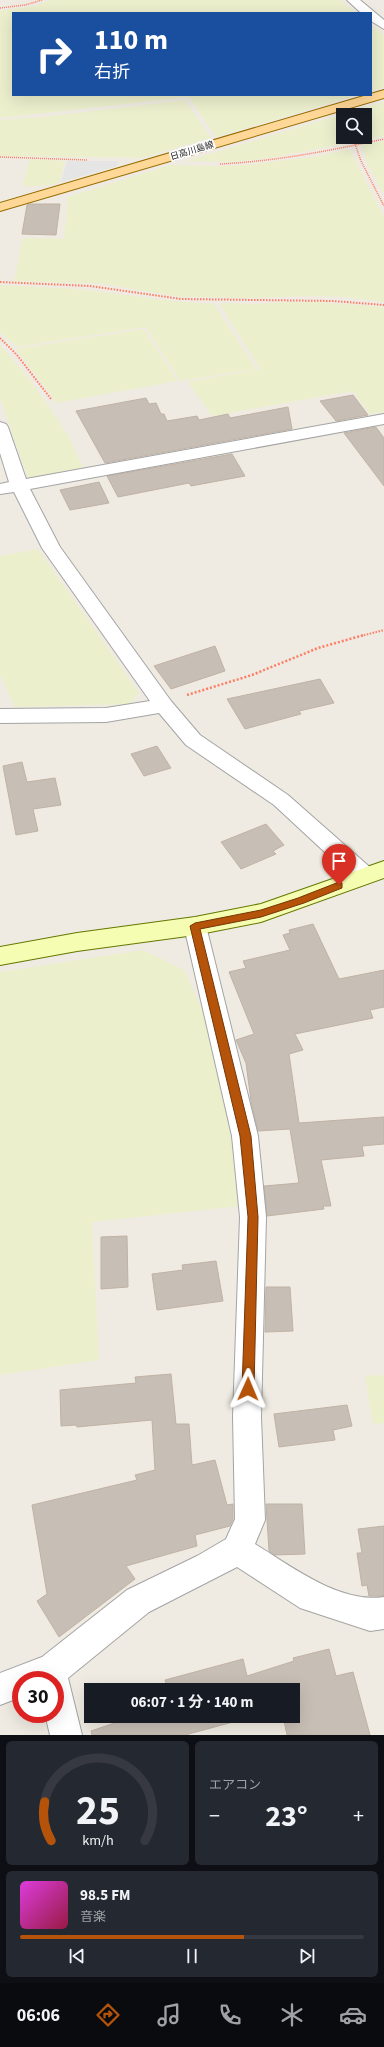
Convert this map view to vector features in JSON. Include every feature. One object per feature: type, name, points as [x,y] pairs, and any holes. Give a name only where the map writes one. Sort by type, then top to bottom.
[{"type":"main road","name":"日高川島線","points":[[0,208],[384,94]]},
{"type":"street","points":[[353,0],[367,12]]},
{"type":"street","points":[[372,16],[384,26]]},
{"type":"street","points":[[0,489],[19,484],[384,419]]},
{"type":"street","points":[[0,427],[19,484],[51,548],[164,706],[193,740],[281,800],[374,872]]},
{"type":"street","points":[[0,716],[106,715],[164,706]]},
{"type":"street","points":[[0,956],[77,942],[195,926],[261,913],[301,900],[374,872]]},
{"type":"street","points":[[55,1671],[138,1601],[208,1567],[237,1550],[250,1520],[247,1417],[253,1217],[245,1136],[195,926]]},
{"type":"street","points":[[237,1550],[311,1597],[370,1615],[384,1613]]},
{"type":"street","points":[[0,1689],[12,1684]]},
{"type":"street","points":[[62,1723],[66,1735]]},
{"type":"path","points":[[0,8],[26,5],[42,0]]},
{"type":"path","points":[[372,141],[384,139]]},
{"type":"path","points":[[218,164],[290,158],[355,144],[361,162],[384,206]]},
{"type":"path","points":[[0,157],[92,160]]},
{"type":"path","points":[[0,282],[102,287],[180,299],[256,302],[303,299],[361,301],[384,305]]},
{"type":"path","points":[[0,338],[17,355],[51,399]]},
{"type":"path","points":[[164,706],[181,697],[252,675],[318,648],[384,630]]},
{"type":"green space","points":[[51,0],[340,0],[355,12],[12,12],[12,96],[354,96],[216,137],[189,97],[0,118],[0,11],[35,6]]},
{"type":"green space","points":[[372,26],[384,36],[384,87],[372,91]]},
{"type":"green space","points":[[185,100],[211,138],[141,158],[0,156],[0,120],[44,117]]},
{"type":"green space","points":[[384,102],[384,136],[372,138],[372,108],[364,108]]},
{"type":"green space","points":[[336,116],[336,144],[343,144],[270,158],[230,162],[186,161]]},
{"type":"green space","points":[[384,141],[384,194],[367,163],[361,145]]},
{"type":"green space","points":[[348,149],[351,152],[384,217],[384,302],[344,297],[307,296],[251,298],[180,297],[104,284],[14,281],[23,238],[64,239],[68,197],[170,165],[245,165],[320,156]]},
{"type":"green space","points":[[30,159],[65,161],[59,183],[45,186],[22,186]]},
{"type":"green space","points":[[0,285],[78,289],[172,301],[214,304],[256,369],[180,381],[146,327],[17,347],[0,333]]},
{"type":"green space","points":[[315,302],[384,307],[384,412],[370,414],[353,391],[212,416],[188,382],[260,369],[219,303],[257,304]]},
{"type":"green space","points":[[144,329],[177,381],[57,403],[16,349]]},
{"type":"green space","points":[[0,345],[27,376],[50,408],[67,434],[84,469],[32,479],[27,476],[0,398]]},
{"type":"green space","points":[[38,549],[139,693],[130,704],[15,707],[0,675],[0,556]]},
{"type":"green space","points":[[143,950],[184,970],[208,1022],[233,1133],[240,1206],[92,1222],[99,1360],[0,1375],[0,972]]},
{"type":"green space","points":[[384,1375],[384,1423],[373,1424],[365,1376]]},
{"type":"shaded area","points":[[67,161],[118,161],[117,166],[61,182]]},
{"type":"building","points":[[60,204],[56,235],[22,234],[27,205]]},
{"type":"building","points":[[353,395],[368,415],[336,421],[320,401]]},
{"type":"building","points":[[146,398],[149,404],[156,403],[161,414],[164,414],[167,421],[197,416],[199,420],[228,414],[230,418],[288,407],[292,429],[105,463],[76,411]]},
{"type":"building","points":[[376,427],[384,438],[384,486],[344,433]]},
{"type":"building","points":[[232,454],[245,476],[191,486],[189,483],[118,497],[107,476]]},
{"type":"building","points":[[99,482],[109,503],[70,510],[60,490]]},
{"type":"building","points":[[215,646],[225,671],[171,689],[154,666]]},
{"type":"building","points":[[320,679],[334,703],[299,711],[301,714],[245,729],[227,699]]},
{"type":"building","points":[[157,746],[171,768],[144,776],[131,754]]},
{"type":"building","points":[[22,762],[27,782],[55,778],[61,805],[33,809],[38,831],[16,835],[3,766]]},
{"type":"building","points":[[266,824],[284,845],[273,851],[276,854],[241,869],[221,842]]},
{"type":"building","points":[[313,924],[339,979],[384,970],[384,1007],[370,1010],[373,1018],[295,1034],[303,1050],[289,1054],[299,1123],[384,1117],[384,1144],[362,1146],[364,1156],[321,1160],[331,1206],[323,1206],[324,1209],[267,1216],[264,1186],[299,1183],[290,1129],[258,1131],[251,1101],[246,1063],[236,1040],[254,1034],[229,972],[246,968],[243,961],[290,950],[283,935],[290,933],[289,930]]},
{"type":"building","points":[[127,1236],[128,1287],[101,1289],[101,1237]]},
{"type":"building","points":[[216,1261],[223,1301],[157,1310],[152,1274],[183,1270],[182,1265]]},
{"type":"building","points":[[266,1287],[290,1287],[293,1331],[265,1332]]},
{"type":"building","points":[[171,1374],[176,1424],[189,1424],[192,1465],[215,1460],[227,1505],[233,1504],[233,1519],[230,1526],[195,1535],[197,1546],[126,1566],[135,1579],[59,1637],[37,1601],[47,1594],[32,1505],[137,1480],[135,1475],[155,1470],[152,1420],[77,1427],[76,1425],[61,1426],[60,1390],[136,1383],[135,1377]]},
{"type":"building","points":[[347,1405],[352,1426],[333,1430],[335,1440],[279,1447],[274,1414]]},
{"type":"building","points":[[266,1504],[302,1504],[305,1554],[274,1555],[269,1551]]},
{"type":"building","points":[[384,1526],[384,1596],[369,1596],[367,1585],[362,1586],[357,1553],[362,1553],[358,1529]]},
{"type":"building","points":[[329,1649],[336,1676],[353,1672],[370,1735],[287,1735],[284,1723],[300,1723],[300,1683],[166,1683],[165,1680],[243,1659],[247,1676],[294,1661],[293,1658]]},
{"type":"building","points":[[114,1723],[229,1723],[185,1735],[92,1735],[91,1731]]},
{"type":"route","points":[[248,1389],[253,1217],[245,1136],[195,926],[261,913],[301,900],[339,885]]}]
